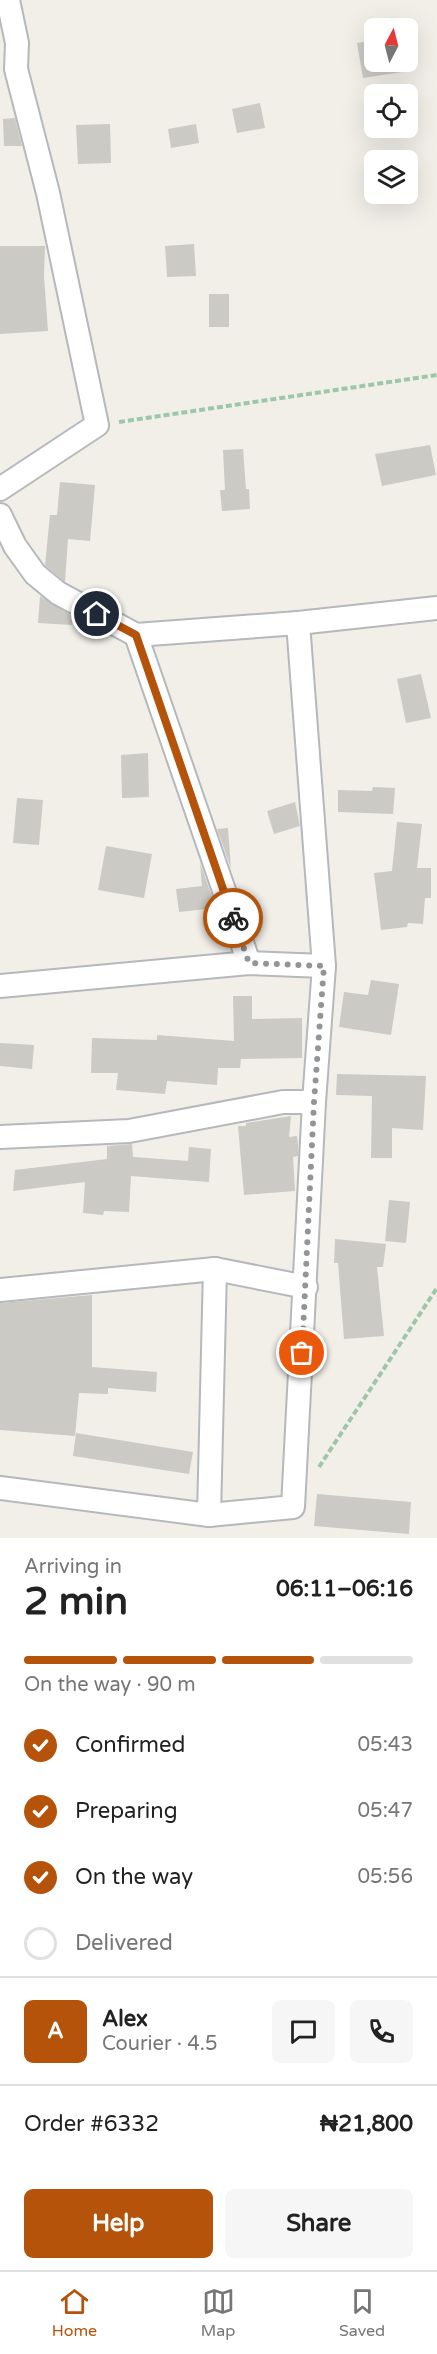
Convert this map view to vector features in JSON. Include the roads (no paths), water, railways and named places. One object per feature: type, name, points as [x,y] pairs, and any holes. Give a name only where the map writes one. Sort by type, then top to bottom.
[{"type":"street","points":[[0,489],[97,425],[48,193],[8,70],[17,43],[8,0]]},
{"type":"street","points":[[0,515],[15,546],[35,574],[58,593],[136,635],[298,623],[437,608]]},
{"type":"street","points":[[0,1488],[208,1515],[293,1507],[314,1102],[324,966],[298,623]]},
{"type":"street","points":[[136,635],[249,963]]},
{"type":"street","points":[[0,986],[249,963],[324,966]]},
{"type":"street","points":[[0,1137],[129,1131],[283,1102],[314,1102]]},
{"type":"street","points":[[0,1290],[215,1269],[306,1287]]},
{"type":"street","points":[[208,1515],[215,1269]]}]
